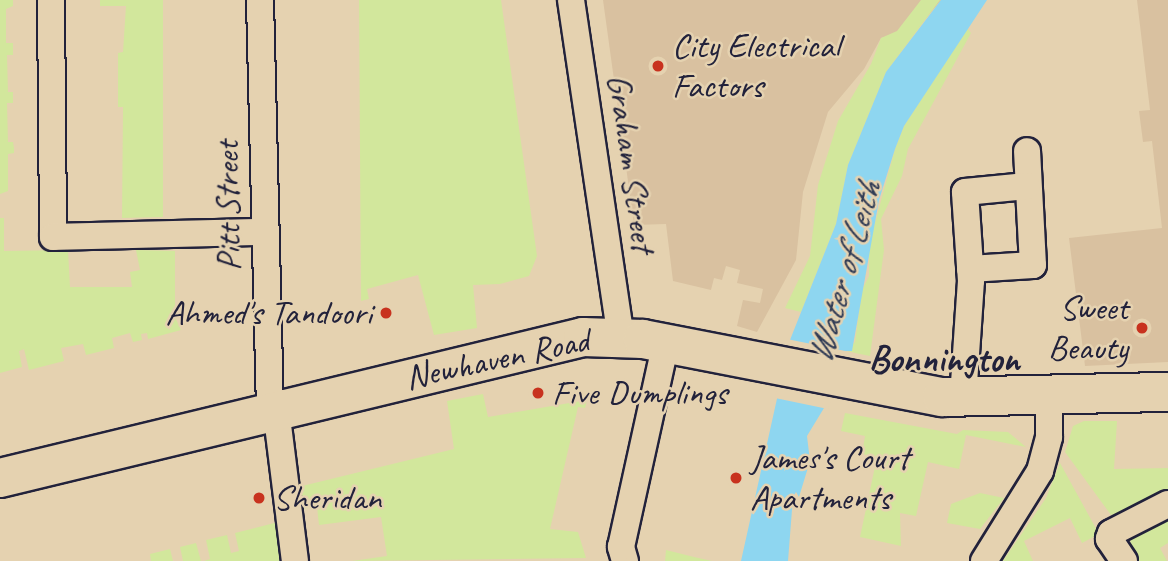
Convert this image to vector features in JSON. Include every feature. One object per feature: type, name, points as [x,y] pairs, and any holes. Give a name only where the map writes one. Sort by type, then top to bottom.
[{"type":"street","points":[[51,0],[53,237],[263,232]]},
{"type":"street","name":"Pitt Street","points":[[260,0],[263,232],[273,410],[295,561]]},
{"type":"street","name":"Graham Street","points":[[571,0],[621,337]]},
{"type":"street","points":[[970,269],[1033,265],[1027,151]]},
{"type":"street","points":[[963,398],[970,269],[965,192],[1027,186]]},
{"type":"street","name":"Newhaven Road","points":[[0,478],[485,358],[583,337],[621,337],[666,343],[920,395],[963,398],[1168,392]]},
{"type":"street","points":[[625,561],[621,547],[666,343]]},
{"type":"street","points":[[984,561],[1040,471],[1049,438],[1049,396]]},
{"type":"street","points":[[1124,561],[1110,539],[1111,533],[1168,504]]},
{"type":"shaded area","points":[[603,0],[941,0],[918,28],[881,38],[864,69],[828,112],[803,192],[796,260],[757,332],[737,326],[743,300],[760,303],[763,289],[737,283],[740,270],[726,266],[722,280],[714,278],[711,290],[673,281],[666,224],[634,225]]},
{"type":"shaded area","points":[[1137,0],[1168,0],[1168,362],[1085,366],[1069,238],[1162,228],[1152,141],[1143,142],[1139,111],[1150,110]]},
{"type":"green space","points":[[0,0],[13,0],[13,6],[6,9],[6,43],[13,43],[13,55],[7,55],[8,92],[13,92],[13,103],[7,103],[8,142],[13,142],[14,153],[8,154],[8,191],[0,194]]},
{"type":"green space","points":[[100,0],[163,0],[163,217],[122,218],[123,107],[118,107],[118,53],[123,52],[126,6],[100,6]]},
{"type":"green space","points":[[359,0],[501,0],[537,256],[529,276],[500,284],[473,285],[477,328],[434,335],[418,275],[367,289],[369,299],[361,301]]},
{"type":"green space","points":[[921,0],[940,0],[886,72],[848,165],[836,224],[801,312],[785,308],[810,256],[818,185],[838,121],[871,64],[881,38],[897,31]]},
{"type":"green space","points":[[967,28],[971,33],[908,149],[902,176],[881,219],[884,250],[870,356],[845,351],[855,342],[862,290],[869,276],[869,245],[895,149],[904,126]]},
{"type":"green space","points":[[0,218],[4,218],[4,251],[68,250],[70,287],[132,287],[130,272],[140,270],[136,250],[175,251],[175,317],[181,330],[148,339],[147,333],[141,334],[142,340],[133,342],[130,333],[112,338],[114,348],[86,355],[83,344],[61,348],[64,361],[29,370],[24,349],[19,351],[22,367],[0,373]]},
{"type":"green space","points":[[483,394],[488,417],[587,400],[585,408],[578,407],[550,529],[578,532],[586,558],[352,561],[387,556],[381,517],[319,525],[317,507],[301,509],[298,487],[454,449],[447,401]]},
{"type":"green space","points":[[845,413],[957,434],[963,430],[1008,432],[1026,447],[966,435],[959,469],[928,462],[916,516],[900,513],[901,546],[860,537],[877,457],[862,454],[865,436],[841,431]]},
{"type":"green space","points":[[1084,421],[1117,421],[1114,469],[1168,468],[1168,491],[1133,509],[1111,515],[1065,452],[1073,426]]},
{"type":"green space","points":[[1060,463],[1099,534],[1082,543],[1070,518],[1024,541],[1033,561],[1003,561],[1046,498]]},
{"type":"green space","points":[[980,493],[1004,498],[980,529],[947,523],[951,504]]},
{"type":"green space","points":[[1168,516],[1168,543],[1160,548],[1167,561],[1139,561],[1130,550],[1131,534]]},
{"type":"green space","points":[[282,521],[288,561],[204,561],[210,559],[206,540],[227,535],[231,553],[239,551],[235,533]]},
{"type":"green space","points":[[196,543],[201,561],[183,561],[180,547]]},
{"type":"green space","points":[[170,549],[173,561],[151,561],[150,554]]},
{"type":"green space","points":[[666,550],[694,557],[712,561],[665,561]]},
{"type":"water","name":"Water of Leith","points":[[941,0],[987,0],[904,126],[895,149],[879,200],[852,351],[845,351],[824,408],[807,436],[810,461],[799,497],[796,492],[793,497],[788,561],[741,561],[790,340],[836,224],[848,165],[886,72]]},
{"type":"pier","points":[[787,339],[855,353],[847,355],[828,409],[775,398]]},
{"type":"place","name":"City Electrical Factors","points":[[658,66]]},
{"type":"place","name":"Ahmed's Tandoori","points":[[386,313]]},
{"type":"place","name":"Sweet Beauty","points":[[1142,328]]},
{"type":"place","name":"Five Dumplings","points":[[538,393]]},
{"type":"place","name":"James's Court Apartments","points":[[736,478]]},
{"type":"place","name":"Sheridan","points":[[259,498]]},
{"type":"district","name":"Bonnington","points":[[944,359]]}]
